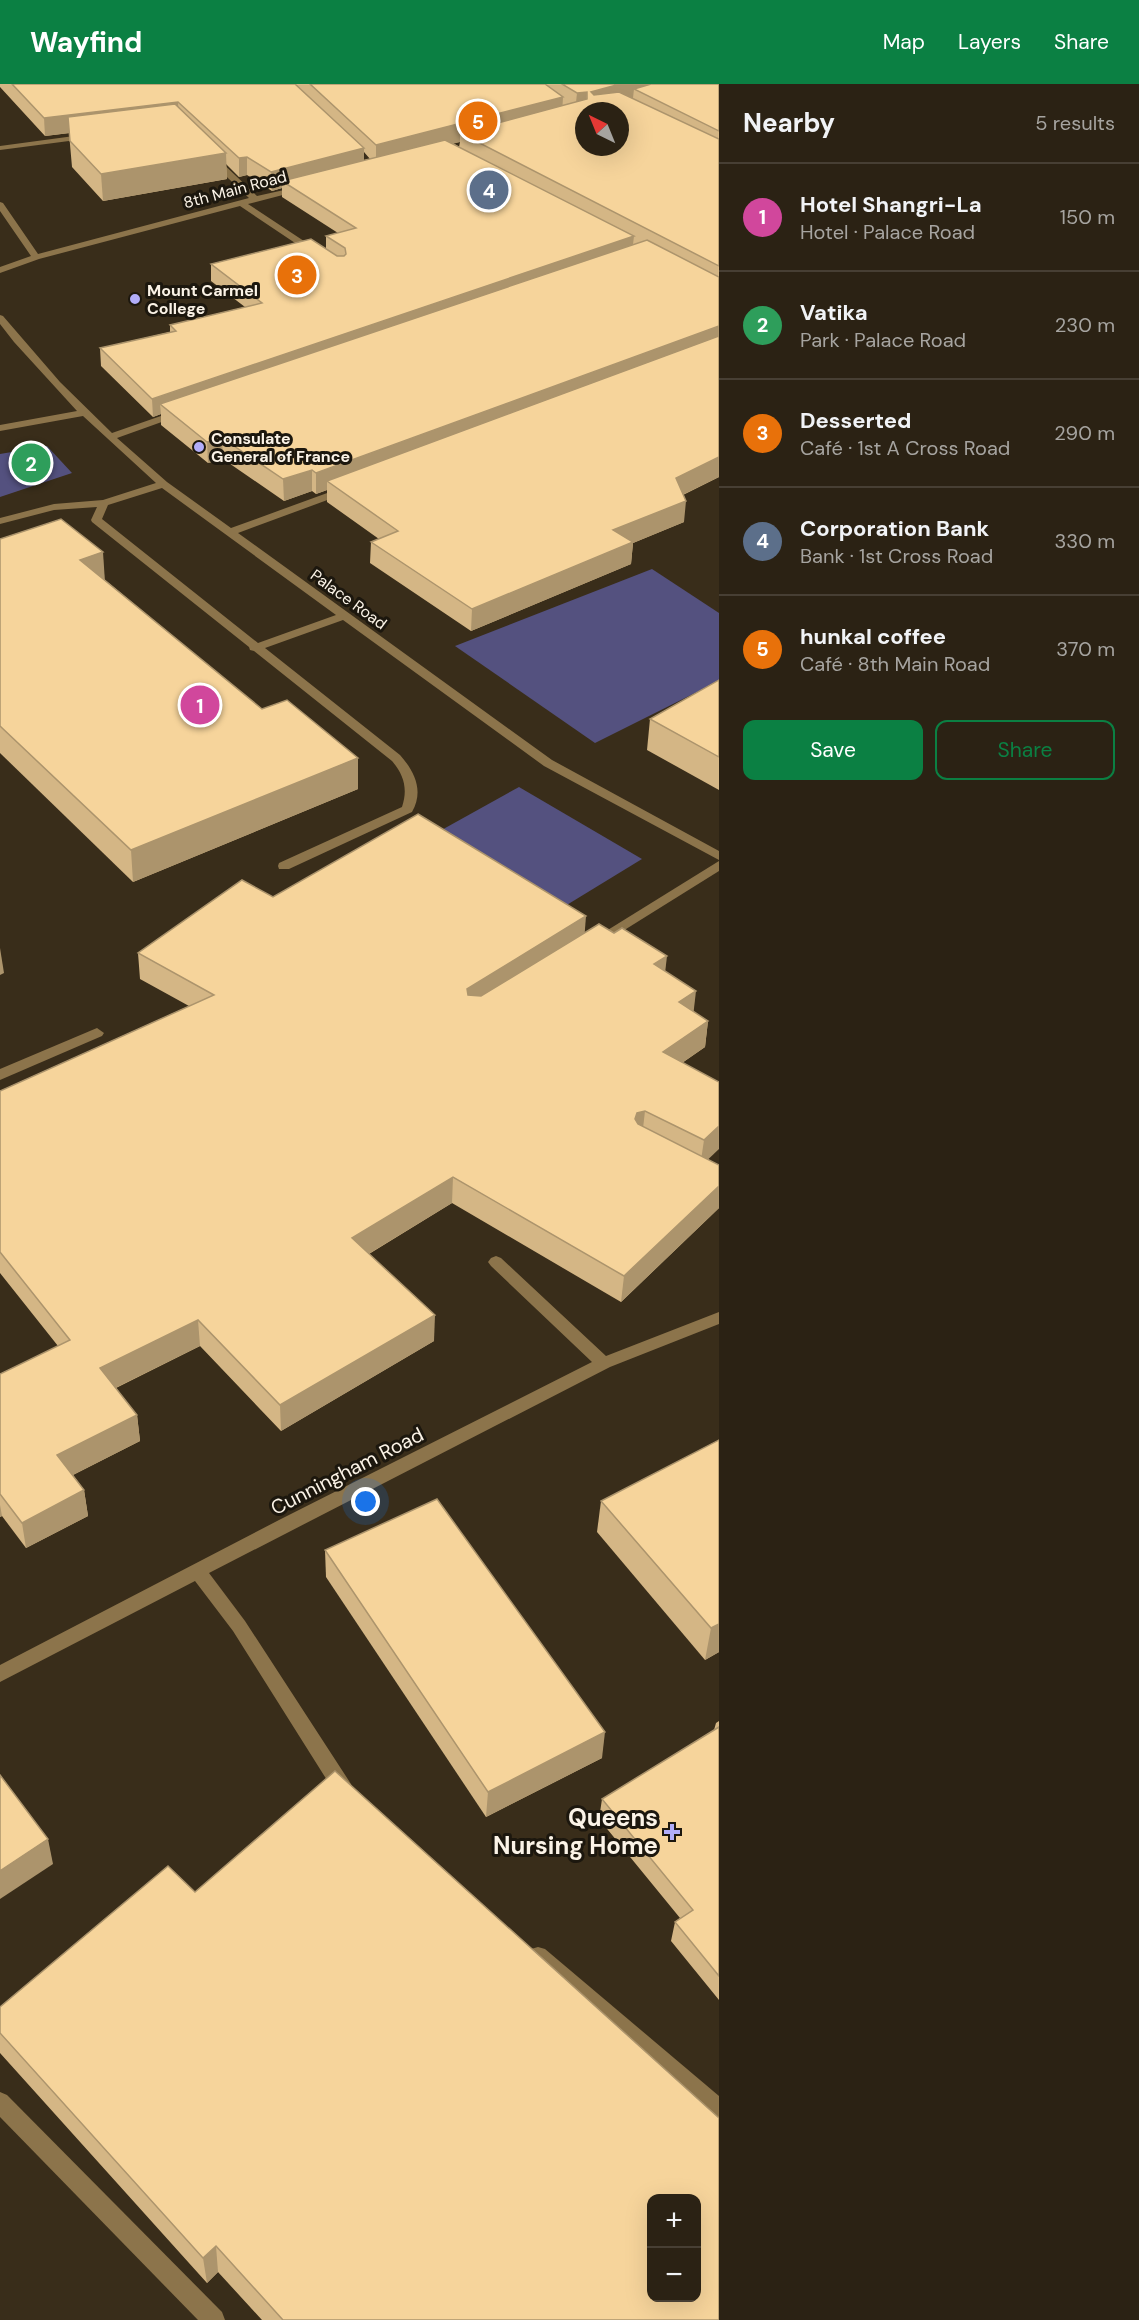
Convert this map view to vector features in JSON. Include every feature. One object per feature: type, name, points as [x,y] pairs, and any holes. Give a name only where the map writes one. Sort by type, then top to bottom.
[{"type":"street","points":[[0,148],[100,135]]},
{"type":"street","points":[[202,148],[256,200]]},
{"type":"street","name":"8th Main Road","points":[[0,270],[36,257],[310,186]]},
{"type":"street","points":[[241,203],[322,256]]},
{"type":"street","points":[[0,205],[36,257]]},
{"type":"street","name":"Palace Road","points":[[0,318],[32,357],[109,436],[163,484],[548,763],[719,856]]},
{"type":"street","points":[[109,436],[186,410]]},
{"type":"street","points":[[0,428],[86,412]]},
{"type":"street","points":[[0,522],[54,507],[104,502],[163,484]]},
{"type":"street","points":[[229,533],[354,486]]},
{"type":"street","points":[[104,502],[96,520],[254,648],[396,758],[405,768],[413,789],[408,809],[285,866]]},
{"type":"street","points":[[254,648],[344,616]]},
{"type":"street","points":[[585,949],[719,865]]},
{"type":"street","points":[[0,1075],[98,1033]]},
{"type":"street","points":[[496,1262],[604,1364]]},
{"type":"street","name":"Cunningham Road","points":[[0,1674],[285,1525],[604,1364],[719,1318]]},
{"type":"street","points":[[198,1572],[239,1626],[340,1786],[358,1802]]},
{"type":"street","points":[[520,1940],[719,2109]]},
{"type":"street","points":[[0,2102],[214,2320]]},
{"type":"shaded area","points":[[47,446],[72,473],[0,497],[0,454]]},
{"type":"shaded area","points":[[652,569],[719,613],[719,681],[595,743],[455,646]]},
{"type":"shaded area","points":[[519,787],[642,859],[552,914],[429,837]]},
{"type":"building","points":[[12,84],[295,84],[364,148],[271,172],[247,157],[239,158],[178,102],[44,118]]},
{"type":"building","points":[[310,84],[545,84],[563,97],[376,145]]},
{"type":"building","points":[[562,84],[620,84],[591,92],[594,95],[619,92],[719,139],[719,266],[460,133],[575,102],[575,156],[629,156],[629,102],[576,102],[587,99],[587,92],[577,93]]},
{"type":"building","points":[[651,84],[719,84],[719,131],[634,89]]},
{"type":"building","points":[[175,104],[226,153],[101,174],[70,141],[68,117]]},
{"type":"building","points":[[445,140],[634,236],[152,399],[100,348],[176,331],[170,325],[262,303],[211,264],[311,239],[337,256],[344,256],[345,248],[326,236],[356,228],[282,181]]},
{"type":"building","points":[[647,240],[719,277],[719,326],[316,473],[312,470],[283,479],[222,438],[207,442],[160,404]]},
{"type":"building","points":[[719,336],[719,457],[676,478],[686,501],[613,530],[633,542],[472,609],[371,542],[398,531],[327,481]]},
{"type":"building","points":[[61,519],[103,552],[80,560],[262,709],[287,700],[358,758],[131,850],[0,726],[0,539]]},
{"type":"building","points":[[719,680],[719,757],[650,719]]},
{"type":"building","points":[[418,814],[586,916],[467,989],[468,995],[481,996],[599,924],[614,933],[622,928],[667,956],[654,964],[696,991],[679,1002],[708,1021],[663,1052],[719,1082],[719,1126],[704,1140],[645,1111],[637,1113],[635,1119],[638,1124],[719,1165],[719,1186],[624,1276],[453,1177],[352,1238],[435,1315],[280,1405],[198,1320],[100,1368],[137,1415],[57,1455],[84,1490],[22,1523],[0,1494],[0,1374],[70,1340],[0,1252],[0,1091],[214,995],[138,953],[242,880],[273,897]]},
{"type":"building","points":[[719,1440],[719,1624],[711,1628],[601,1501]]},
{"type":"building","points":[[437,1499],[605,1732],[488,1792],[325,1550]]},
{"type":"building","points":[[719,1727],[719,1976],[675,1922],[693,1910],[602,1799]]},
{"type":"building","points":[[335,1771],[719,2118],[719,2320],[283,2320],[216,2246],[203,2258],[0,2033],[0,2007],[168,1866],[195,1892]]},
{"type":"building","points":[[0,1775],[48,1839],[0,1871]]},
{"type":"place","name":"hunkal coffee","points":[[478,121]]},
{"type":"place","name":"Corporation Bank","points":[[489,190]]},
{"type":"place","name":"Desserted","points":[[297,275]]},
{"type":"place","name":"Mount Carmel College","points":[[135,299]]},
{"type":"place","name":"Consulate General of France","points":[[199,447]]},
{"type":"place","name":"Vatika","points":[[31,463]]},
{"type":"place","name":"Hotel Shangri-La","points":[[200,705]]},
{"type":"place","name":"Queens Nursing Home","points":[[672,1832]]}]
